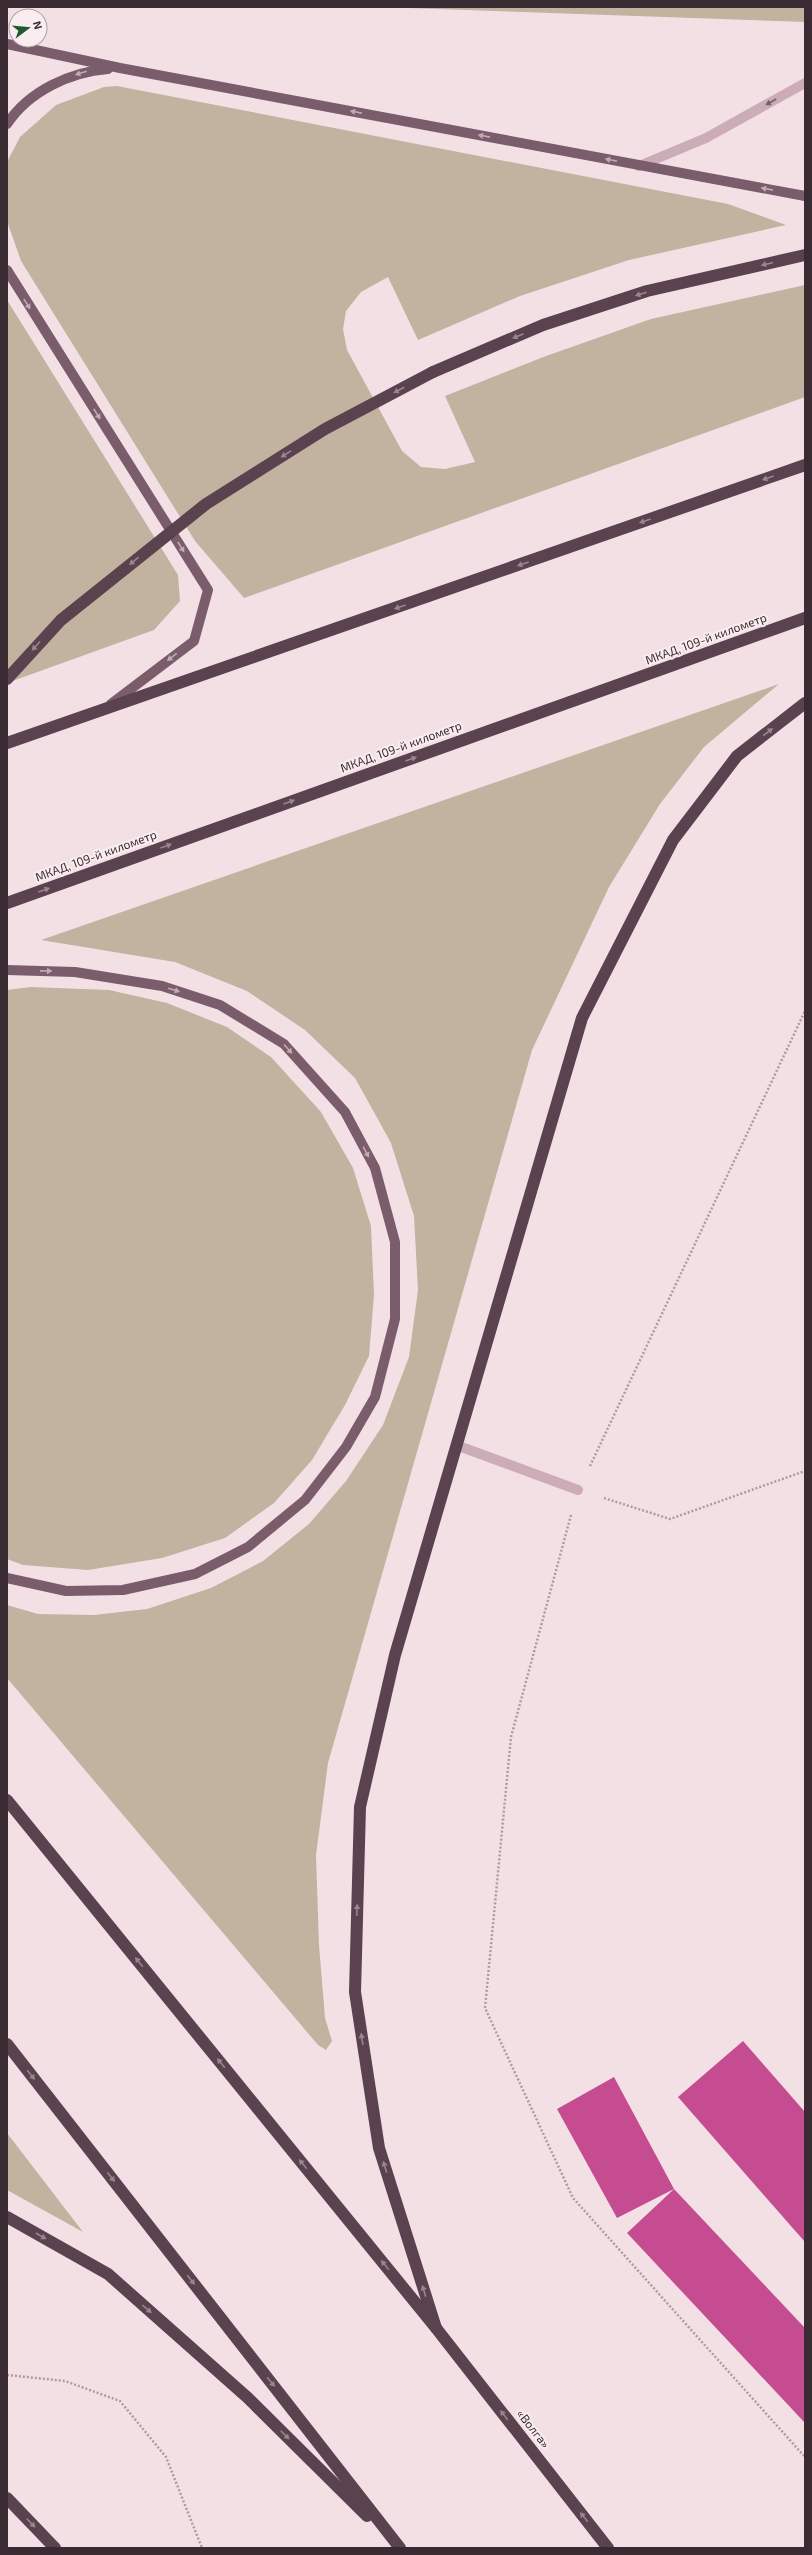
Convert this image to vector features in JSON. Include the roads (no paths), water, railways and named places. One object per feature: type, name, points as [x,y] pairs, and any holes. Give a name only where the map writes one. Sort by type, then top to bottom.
[{"type":"highway","points":[[7,679],[61,620],[206,504],[325,429],[433,372],[542,325],[647,292],[805,255]]},
{"type":"highway","points":[[7,743],[805,465]]},
{"type":"highway","name":"МКАД, 109-й километр","points":[[7,903],[805,618]]},
{"type":"highway","points":[[436,2328],[379,2148],[355,1992],[360,1807],[395,1655],[582,1018],[673,840],[738,756],[805,703]]},
{"type":"highway","name":"«Волга»","points":[[7,1800],[436,2328],[608,2548]]},
{"type":"highway","points":[[7,2044],[399,2548]]},
{"type":"highway","points":[[7,2217],[108,2274],[248,2398],[399,2548]]},
{"type":"highway","points":[[7,2498],[55,2548]]},
{"type":"main road","points":[[7,44],[120,68],[805,196]]},
{"type":"main road","points":[[7,124],[12,117],[40,93],[62,80],[90,70],[120,68]]},
{"type":"main road","points":[[7,270],[208,590],[194,641],[105,710]]},
{"type":"main road","points":[[7,970],[75,972],[162,986],[220,1005],[284,1044],[345,1112],[375,1168],[395,1242],[396,1319],[375,1397],[346,1447],[305,1500],[248,1547],[195,1574],[123,1590],[66,1590],[7,1578]]},
{"type":"lane","points":[[639,166],[706,138],[805,83]]},
{"type":"lane","points":[[456,1445],[578,1490]]}]
